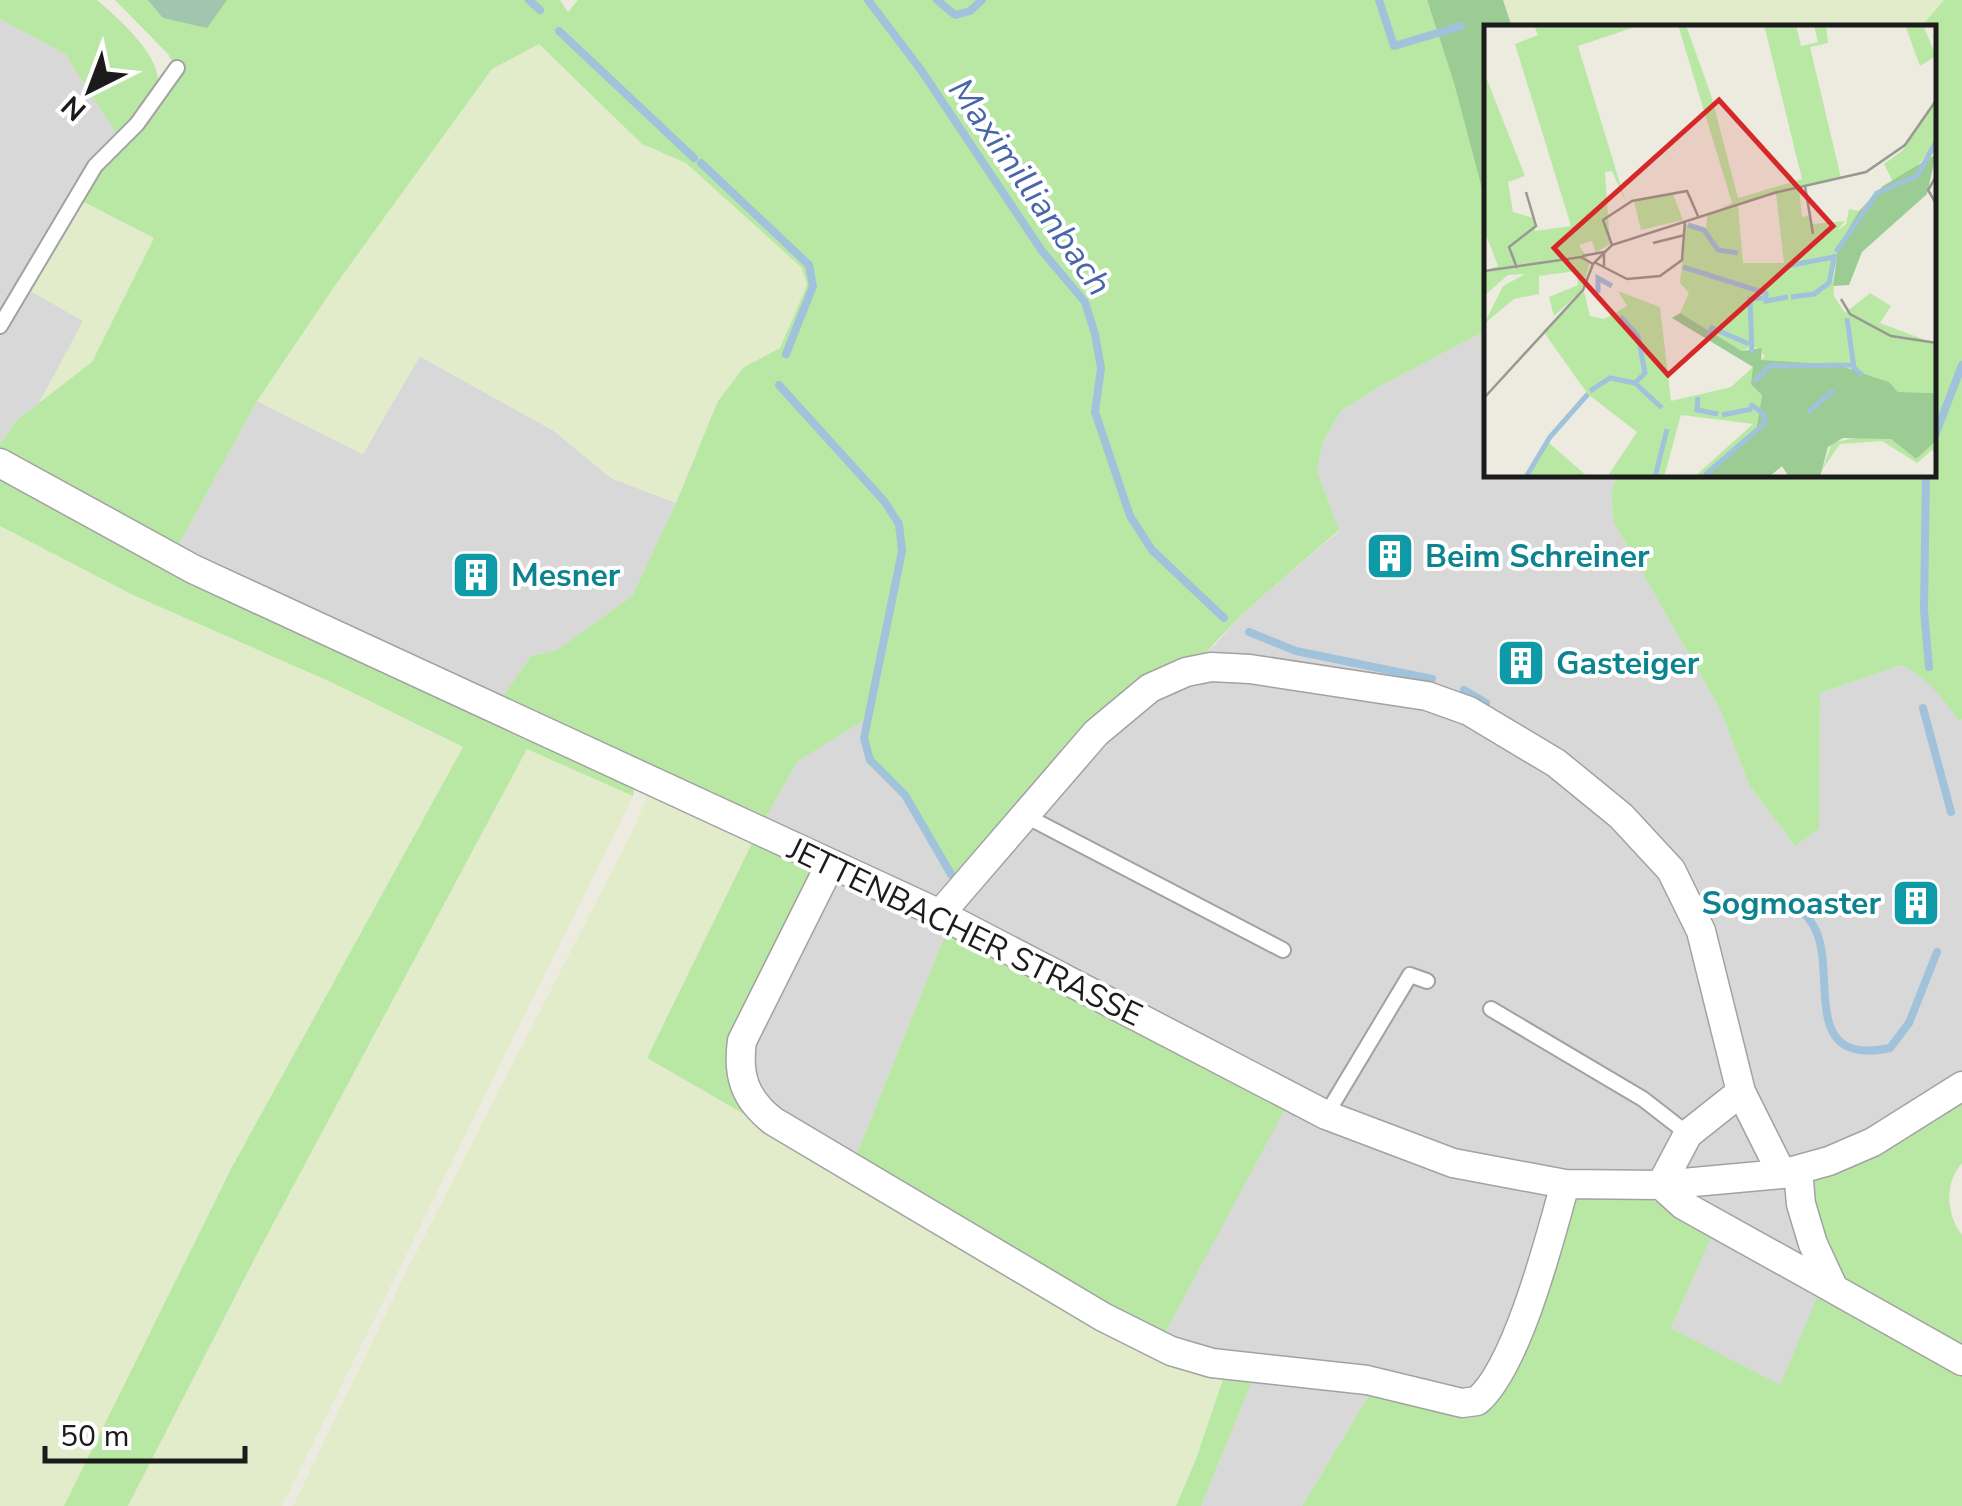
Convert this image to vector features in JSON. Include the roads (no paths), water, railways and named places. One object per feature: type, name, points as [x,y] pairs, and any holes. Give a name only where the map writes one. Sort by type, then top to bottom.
[{"type":"street","name":"JETTENBACHER STRASSE","points":[[0,463],[193,569],[940,914],[1326,1115],[1453,1163],[1565,1184],[1661,1185],[1790,1172],[1873,1142],[1962,1086]]},
{"type":"street","points":[[940,914],[1024,814],[1120,711],[1150,688],[1186,672],[1211,667],[1360,684],[1428,696],[1468,711],[1556,763],[1621,816],[1671,870],[1700,931],[1741,1092],[1790,1172],[1812,1244],[1834,1289]]},
{"type":"street","points":[[830,865],[742,1041],[740,1066],[749,1098],[773,1121],[1103,1317],[1171,1351],[1212,1363],[1367,1380],[1462,1403],[1478,1401],[1492,1384],[1530,1303],[1565,1184]]},
{"type":"street","points":[[1741,1092],[1688,1134],[1661,1185],[1683,1205],[1962,1361]]},
{"type":"lane","points":[[0,326],[95,166],[136,124],[177,68]]},
{"type":"lane","points":[[1024,814],[1283,950]]},
{"type":"lane","points":[[1326,1115],[1410,974],[1427,981]]},
{"type":"lane","points":[[1492,1009],[1643,1098],[1688,1134]]},
{"type":"waterway","points":[[529,0],[540,10]]},
{"type":"waterway","name":"Maximillianbach","points":[[868,0],[921,70],[1042,251],[1085,302],[1101,368],[1095,412],[1130,516],[1152,550],[1224,618]]},
{"type":"waterway","points":[[937,0],[955,15],[970,11],[982,0]]},
{"type":"waterway","points":[[1379,0],[1394,46],[1461,26]]},
{"type":"waterway","points":[[559,31],[694,158]]},
{"type":"waterway","points":[[701,163],[809,265],[813,286],[786,354]]},
{"type":"waterway","points":[[1937,430],[1962,365]]},
{"type":"waterway","points":[[779,385],[884,501],[899,524],[902,551],[864,738],[870,760],[905,795],[951,874]]},
{"type":"waterway","points":[[1926,478],[1924,610],[1929,667]]},
{"type":"waterway","points":[[1249,632],[1296,651],[1432,679]]},
{"type":"waterway","points":[[1464,690],[1486,703]]},
{"type":"waterway","points":[[1923,708],[1951,812]]},
{"type":"waterway","points":[[1791,902],[1811,922],[1820,944],[1831,1029],[1842,1043],[1861,1050],[1890,1048],[1909,1023],[1937,952]]},
{"type":"place","name":"Beim Schreiner","points":[[1390,556]]},
{"type":"place","name":"Mesner","points":[[476,575]]},
{"type":"place","name":"Gasteiger","points":[[1521,663]]},
{"type":"place","name":"Sogmoaster","points":[[1916,903]]}]
